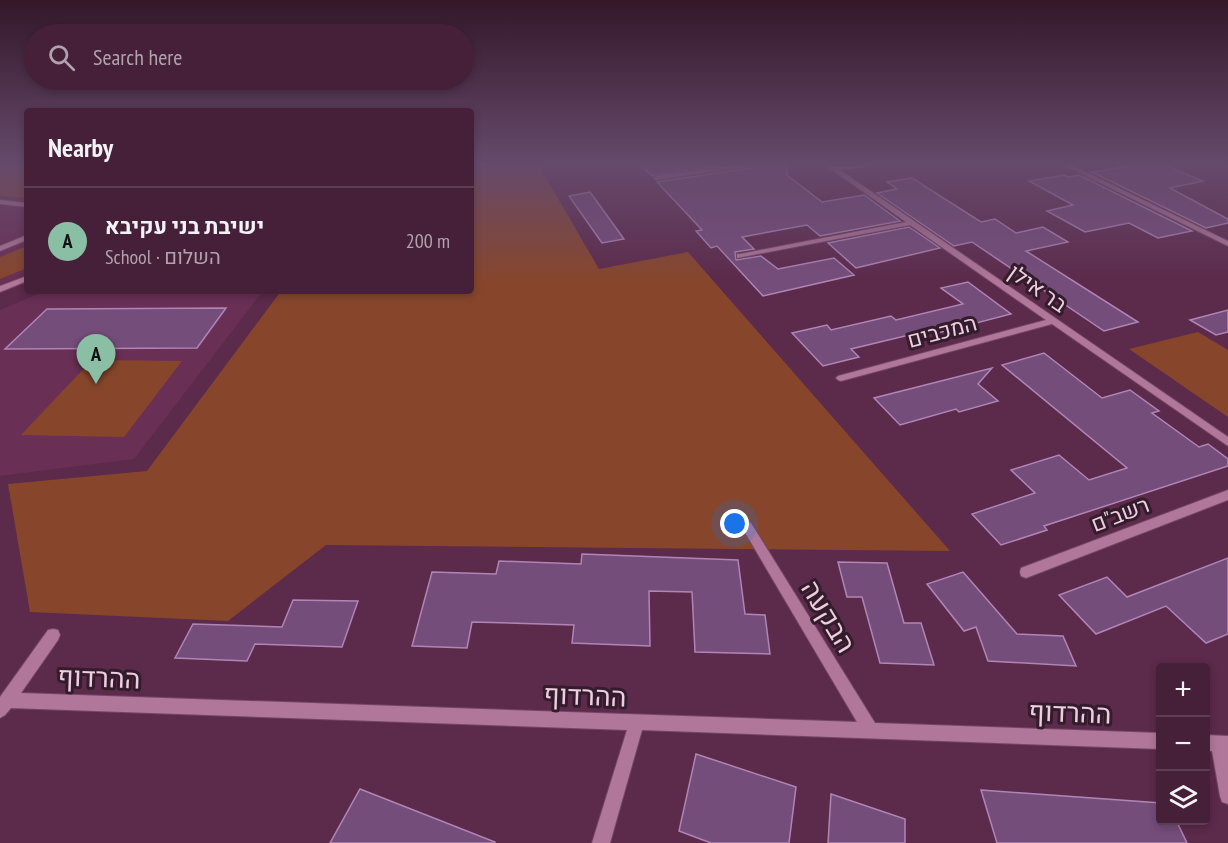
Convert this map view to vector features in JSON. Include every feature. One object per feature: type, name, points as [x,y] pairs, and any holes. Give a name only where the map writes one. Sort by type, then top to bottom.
[{"type":"street","name":"בר אילן","points":[[883,203],[1228,442]]},
{"type":"street","points":[[1145,203],[1228,244]]},
{"type":"street","points":[[740,256],[911,223]]},
{"type":"street","points":[[0,249],[24,238]]},
{"type":"street","points":[[0,289],[24,279]]},
{"type":"street","name":"המכבים","points":[[841,378],[1053,321]]},
{"type":"street","name":"רשב\"ם","points":[[1026,572],[1228,495]]},
{"type":"street","name":"הבקעה","points":[[747,526],[871,731]]},
{"type":"street","points":[[4,705],[53,636]]},
{"type":"street","name":"ההרדוף","points":[[4,705],[637,722],[1156,741]]},
{"type":"street","points":[[601,843],[637,722]]},
{"type":"street","points":[[1218,743],[1228,796]]},
{"type":"shaded area","points":[[0,203],[24,203],[24,275],[0,285]]},
{"type":"shaded area","points":[[474,203],[561,203],[599,269],[688,252],[950,551],[326,545],[228,621],[30,612],[8,484],[147,471],[279,294],[474,294]]},
{"type":"shaded area","points":[[24,247],[24,269],[0,279],[0,257]]},
{"type":"shaded area","points":[[38,294],[261,294],[134,459],[0,476],[0,310]]},
{"type":"shaded area","points":[[1198,332],[1228,350],[1228,417],[1129,349]]},
{"type":"shaded area","points":[[92,360],[182,361],[124,437],[21,435]]},
{"type":"building","points":[[574,203],[598,203],[624,239],[602,243]]},
{"type":"building","points":[[677,203],[876,203],[900,221],[820,236],[807,225],[742,237],[754,249],[735,252],[736,260],[761,256],[778,269],[834,258],[854,275],[763,296],[717,246],[711,248],[696,231],[702,230]]},
{"type":"building","points":[[892,203],[952,203],[981,222],[995,219],[1016,233],[1043,227],[1068,242],[1026,251],[1138,322],[1104,331],[972,242],[954,246]]},
{"type":"building","points":[[1070,203],[1136,203],[1192,231],[1158,238],[1129,223],[1085,232],[1047,211],[1073,205]]},
{"type":"building","points":[[1156,203],[1199,203],[1228,219],[1228,223],[1206,228]]},
{"type":"building","points":[[909,227],[940,248],[856,268],[828,243]]},
{"type":"building","points":[[968,282],[1011,314],[938,333],[934,329],[851,349],[859,357],[823,366],[792,333],[827,325],[831,330],[891,316],[896,320],[963,304],[941,288]]},
{"type":"building","points":[[226,308],[197,348],[5,349],[47,309]]},
{"type":"building","points":[[1228,310],[1228,332],[1216,335],[1190,320]]},
{"type":"building","points":[[1044,353],[1102,398],[1130,390],[1159,411],[1152,413],[1199,447],[1208,444],[1228,459],[1228,466],[1044,526],[1047,530],[1001,545],[972,514],[1035,493],[1011,470],[1059,455],[1089,480],[1127,468],[1002,365]]},
{"type":"building","points":[[992,368],[978,384],[998,401],[959,412],[956,409],[900,425],[874,398]]},
{"type":"building","points":[[582,554],[738,560],[745,614],[765,615],[770,654],[695,652],[692,592],[649,591],[650,646],[572,643],[574,625],[472,622],[467,648],[412,646],[432,572],[496,574],[499,561],[581,564]]},
{"type":"building","points":[[1228,558],[1228,634],[1206,643],[1166,606],[1096,634],[1059,595],[1107,577],[1127,597]]},
{"type":"building","points":[[838,562],[887,563],[904,623],[921,623],[934,665],[880,663],[862,597],[847,597]]},
{"type":"building","points":[[963,572],[1017,634],[1063,636],[1076,666],[988,661],[976,627],[964,631],[927,584]]},
{"type":"building","points":[[293,600],[358,601],[342,647],[255,644],[247,661],[175,658],[193,624],[282,627]]},
{"type":"building","points":[[696,754],[796,787],[789,843],[711,843],[679,831]]},
{"type":"building","points":[[360,789],[495,842],[495,843],[330,843]]},
{"type":"building","points":[[981,790],[1156,803],[1156,825],[1178,825],[1187,843],[997,843]]},
{"type":"building","points":[[831,794],[905,819],[905,843],[828,843]]},
{"type":"place","name":"ישיבת בני עקיבא","points":[[96,384]]}]
